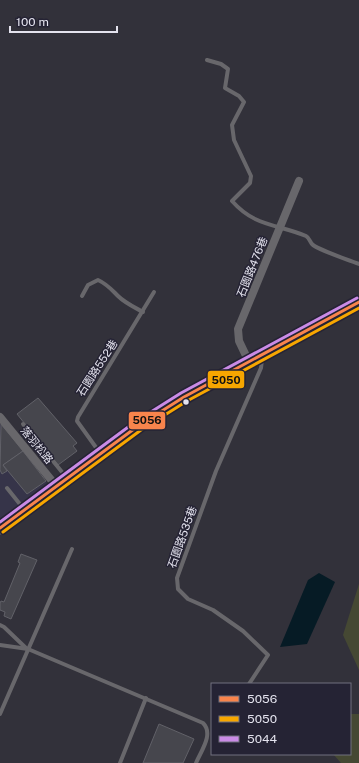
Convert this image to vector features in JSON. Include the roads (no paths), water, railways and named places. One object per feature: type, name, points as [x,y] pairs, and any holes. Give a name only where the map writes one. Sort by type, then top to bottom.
[{"type":"main road","points":[[0,528],[100,453],[138,426],[184,397],[359,302]]},
{"type":"street","name":"石園路476巷","points":[[249,362],[239,341],[238,329],[299,181]]},
{"type":"street","name":"落羽松路","points":[[0,417],[62,483]]},
{"type":"lane","points":[[207,60],[221,64],[228,69],[225,88],[239,96],[244,102],[232,125],[234,140],[252,176],[250,183],[232,201],[238,208],[260,223],[280,227],[308,237],[313,245],[359,264]]},
{"type":"lane","points":[[82,296],[88,284],[98,280],[108,284],[119,297],[131,306],[143,312]]},
{"type":"lane","name":"石園路552巷","points":[[100,453],[77,421],[78,417],[154,292]]},
{"type":"lane","name":"石園路535巷","points":[[250,683],[268,655],[237,627],[213,610],[188,599],[178,589],[176,578],[216,471],[261,368],[262,355]]},
{"type":"lane","points":[[23,424],[62,483]]},
{"type":"lane","points":[[7,488],[24,510]]},
{"type":"lane","points":[[0,714],[72,549]]},
{"type":"lane","points":[[0,626],[4,627],[28,649]]},
{"type":"lane","points":[[0,645],[28,649],[197,719],[208,727],[209,733],[196,763]]},
{"type":"lane","points":[[120,763],[146,698]]},
{"type":"water","points":[[319,573],[335,582],[307,644],[280,647],[308,580]]}]
